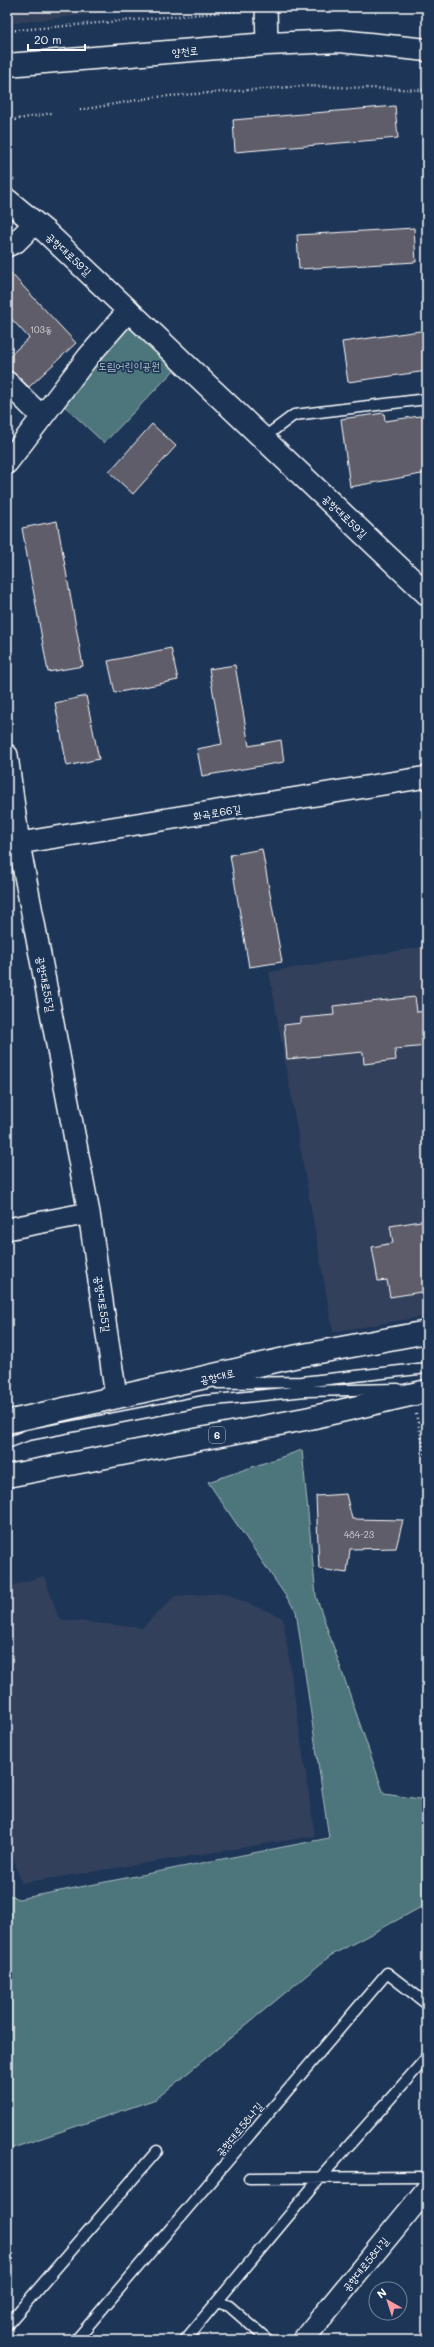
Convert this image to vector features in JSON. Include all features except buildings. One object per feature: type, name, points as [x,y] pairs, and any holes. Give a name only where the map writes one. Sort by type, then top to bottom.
[{"type":"main road","name":"양천로","points":[[7,65],[267,44],[340,41],[427,50]]},
{"type":"main road","name":"공항대로59길","points":[[7,200],[34,224],[46,232],[427,594]]},
{"type":"main road","name":"공항대로","points":[[7,1422],[116,1396],[186,1383],[298,1356],[427,1332]]},
{"type":"main road","name":"6","points":[[7,1476],[310,1418],[422,1392]]},
{"type":"street","points":[[267,8],[267,44]]},
{"type":"street","points":[[7,246],[16,242],[34,224]]},
{"type":"street","points":[[7,463],[88,357],[129,310]]},
{"type":"street","points":[[7,382],[42,417]]},
{"type":"street","name":"공항대로55길","points":[[7,755],[13,845],[89,1213],[116,1396]]},
{"type":"street","name":"화곡로66길","points":[[13,845],[427,777]]},
{"type":"street","points":[[7,1229],[89,1213]]},
{"type":"street","name":"공항대로58다길","points":[[304,2340],[427,2189]]},
{"type":"lane","points":[[263,438],[294,415],[427,399]]},
{"type":"lane","points":[[186,1383],[302,1382],[427,1368]]},
{"type":"lane","points":[[7,1442],[28,1435],[204,1401],[306,1391],[422,1392]]},
{"type":"lane","name":"공항대로58나길","points":[[76,2340],[387,1973],[427,2004]]},
{"type":"lane","points":[[185,2340],[321,2177],[427,2057]]},
{"type":"lane","points":[[7,2325],[157,2151]]},
{"type":"lane","points":[[249,2178],[427,2177]]},
{"type":"lane","points":[[218,2302],[229,2306],[268,2340]]},
{"type":"path","points":[[7,31],[267,8],[311,7]]},
{"type":"path","points":[[80,110],[154,97],[305,86],[427,90]]},
{"type":"path","points":[[7,121],[52,113]]},
{"type":"path","points":[[422,1392],[427,1461]]},
{"type":"shaded area","points":[[7,7],[151,7],[7,24]]},
{"type":"shaded area","points":[[427,946],[427,1316],[333,1332],[269,972]]},
{"type":"shaded area","points":[[44,1576],[59,1619],[142,1628],[175,1596],[224,1593],[283,1618],[315,1836],[21,1883],[7,1835],[7,1587]]},
{"type":"green space","name":"도림어린이공원","points":[[127,315],[180,364],[104,443],[58,400]]},
{"type":"green space","points":[[302,1450],[316,1596],[384,1794],[427,1800],[427,1904],[330,1956],[156,2099],[7,2150],[7,1894],[19,1899],[329,1838],[296,1611],[208,1482]]}]
